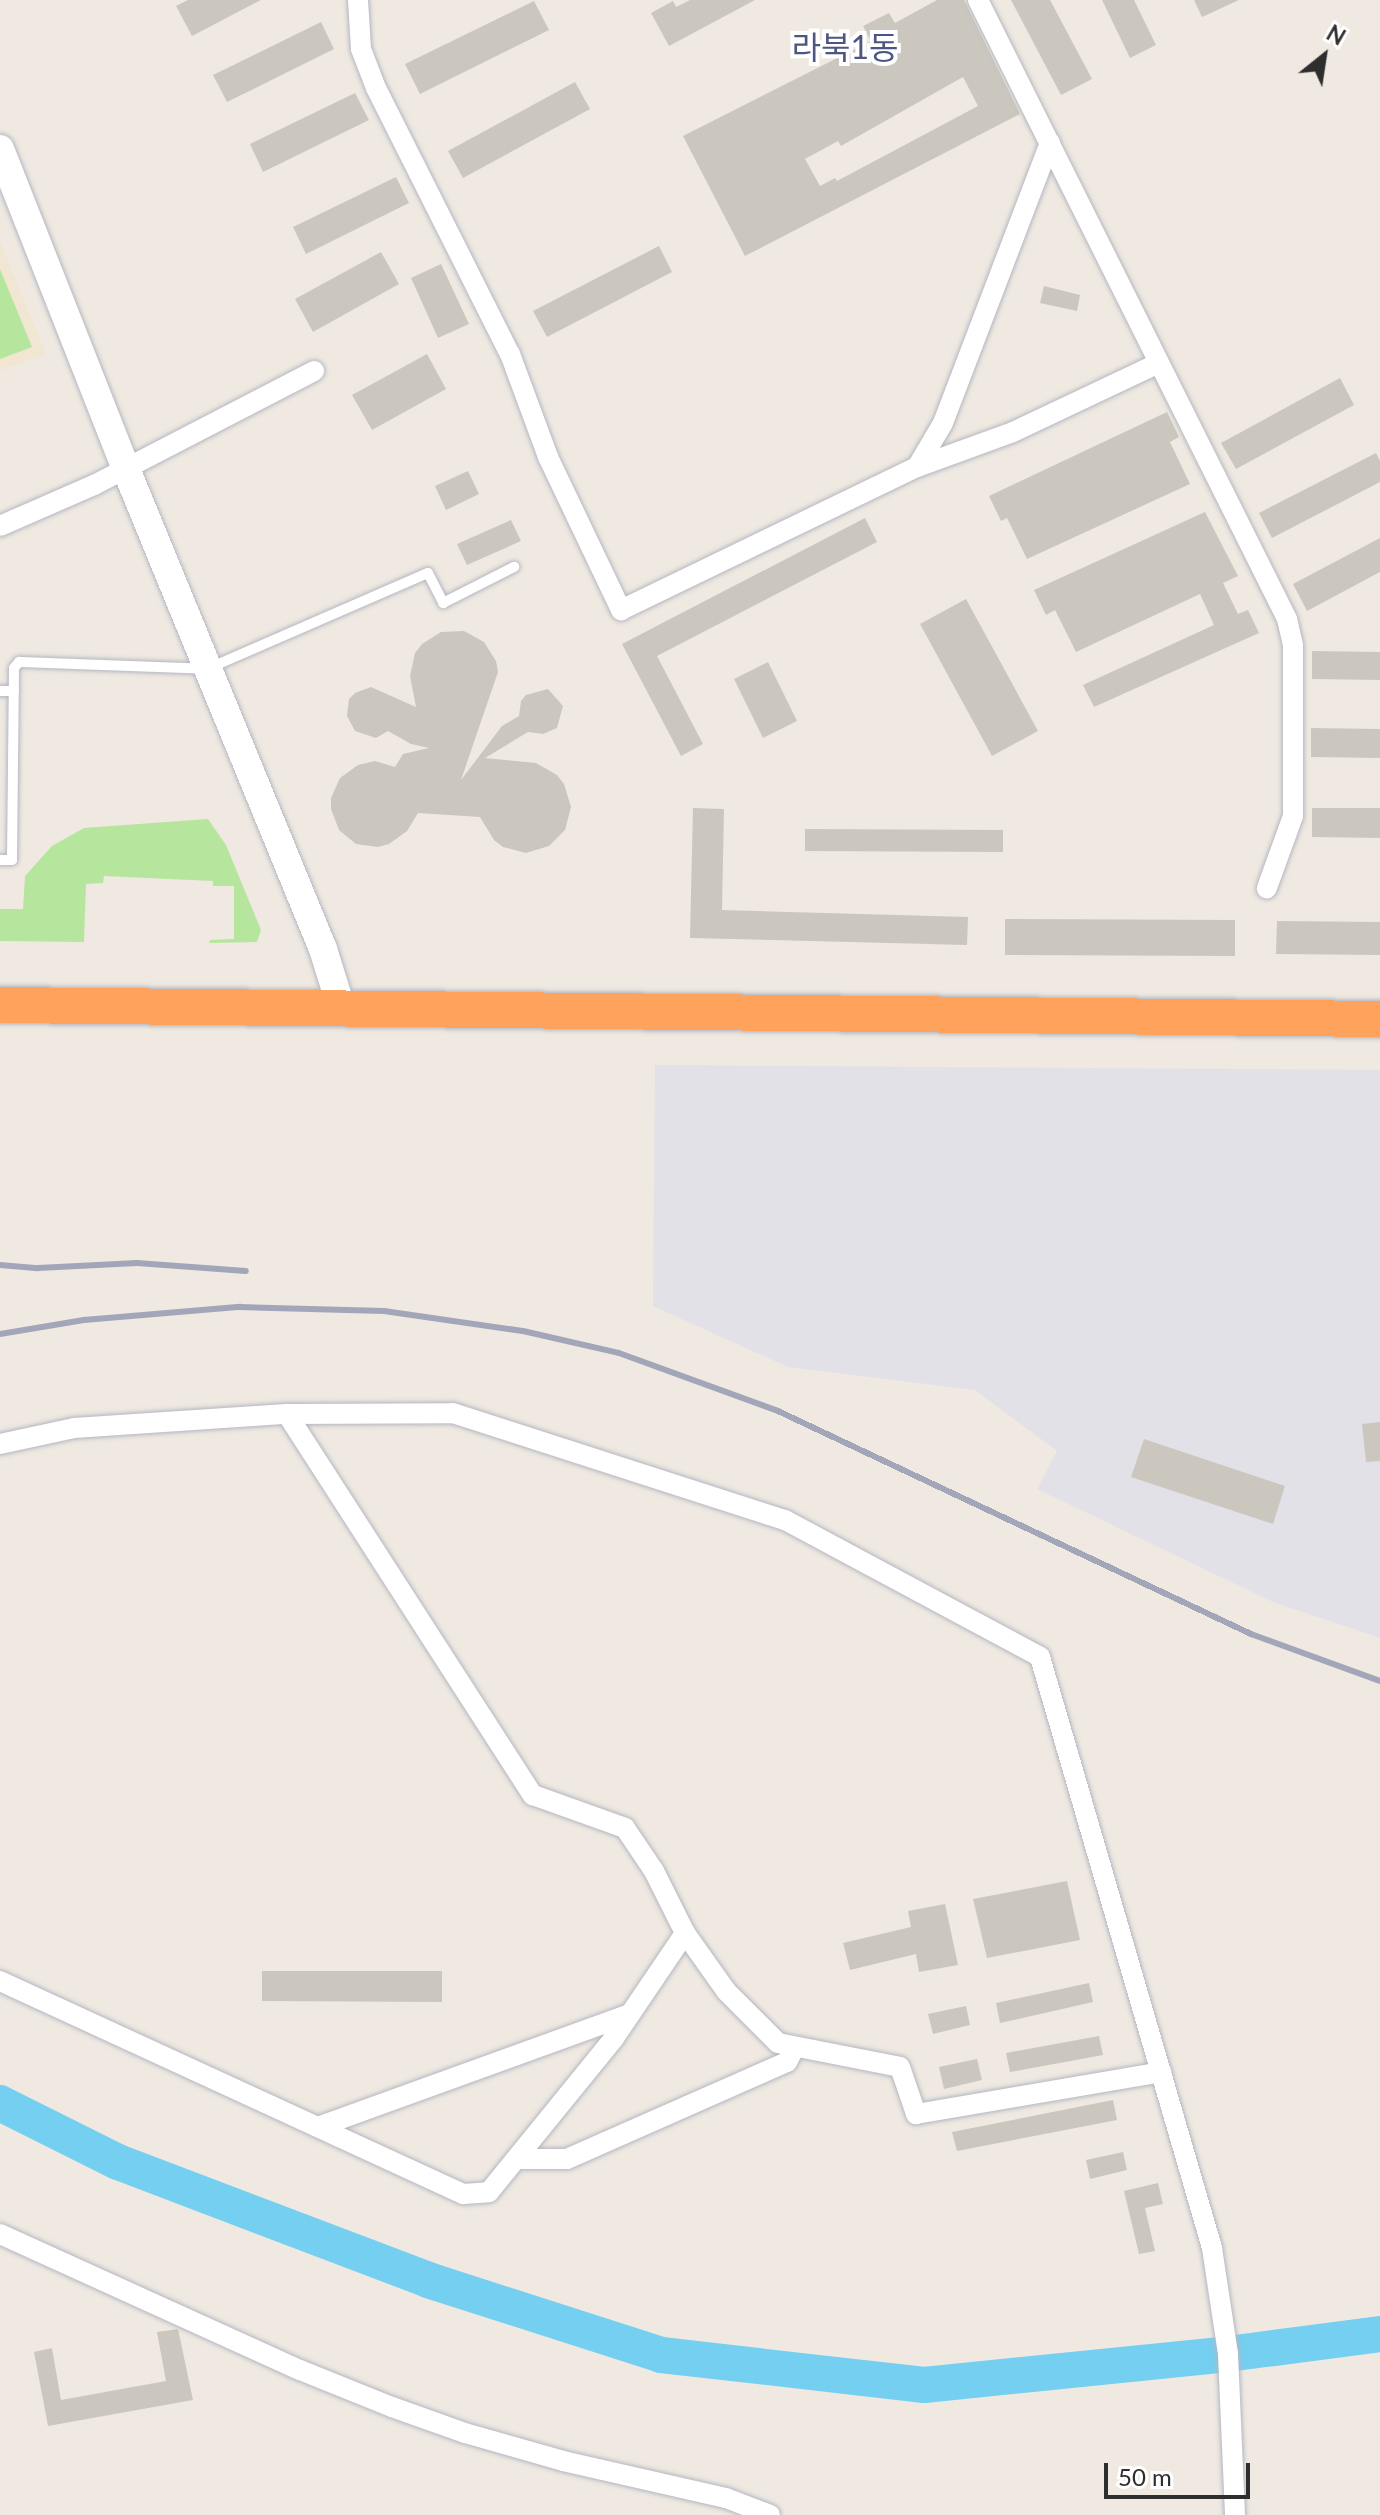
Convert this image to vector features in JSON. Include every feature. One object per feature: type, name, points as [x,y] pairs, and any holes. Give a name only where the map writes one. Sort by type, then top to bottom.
[{"type":"highway","points":[[0,1005],[1380,1019]]},
{"type":"street","points":[[358,0],[361,49],[376,88],[510,354],[548,457],[621,610],[917,467],[1013,432],[1157,364]]},
{"type":"street","points":[[978,0],[1157,364],[1287,619],[1293,645],[1293,816],[1267,888]]},
{"type":"street","points":[[917,467],[943,423],[1050,143]]},
{"type":"street","points":[[0,149],[126,469],[323,949],[342,1010]]},
{"type":"street","points":[[0,526],[126,469],[314,371]]},
{"type":"street","points":[[0,1444],[74,1428],[287,1414],[453,1413],[769,1515],[1040,1657],[1212,2248],[1228,2354],[1235,2515]]},
{"type":"street","points":[[287,1414],[533,1795],[625,1828],[654,1871],[685,1933],[727,1992],[778,2043],[900,2067],[916,2114],[1161,2072]]},
{"type":"street","points":[[0,1981],[463,2194],[489,2192],[571,2095],[685,1933]]},
{"type":"street","points":[[318,2127],[630,2014]]},
{"type":"street","points":[[517,2159],[567,2159],[787,2062],[795,2047]]},
{"type":"street","points":[[0,2234],[275,2359],[392,2407],[465,2433],[563,2461],[726,2498],[770,2515]]},
{"type":"lane","points":[[0,860],[12,860],[14,668],[19,662],[207,669],[428,573],[443,603],[514,567]]},
{"type":"lane","points":[[0,691],[14,691]]},
{"type":"shaded area","points":[[0,242],[46,354],[0,370]]},
{"type":"shaded area","points":[[655,1065],[1380,1070],[1380,1638],[1275,1603],[1037,1489],[1057,1451],[975,1390],[788,1367],[653,1306]]},
{"type":"green space","points":[[0,269],[32,347],[0,359]]},
{"type":"green space","points":[[208,819],[226,845],[261,930],[257,942],[209,943],[210,940],[234,939],[234,886],[213,886],[213,881],[104,876],[103,883],[86,884],[84,942],[0,941],[0,909],[23,909],[25,876],[52,846],[84,828]]},
{"type":"building","points":[[188,0],[261,0],[192,36],[176,6]]},
{"type":"building","points":[[690,0],[755,0],[669,46],[651,13],[673,1],[676,7]]},
{"type":"building","points":[[937,0],[964,0],[1020,114],[745,256],[683,136],[871,41],[863,26],[889,13],[895,23]],"holes":[[[963,77],[978,106],[837,181],[835,178],[820,186],[805,159],[838,141],[841,146]]]},
{"type":"building","points":[[1011,0],[1050,0],[1092,79],[1061,95]]},
{"type":"building","points":[[1102,0],[1134,0],[1156,45],[1130,58]]},
{"type":"building","points":[[1194,0],[1239,0],[1202,17]]},
{"type":"building","points":[[534,1],[549,30],[420,94],[405,64]]},
{"type":"building","points":[[321,22],[334,49],[227,102],[213,75]]},
{"type":"building","points":[[575,82],[590,109],[463,178],[448,151]]},
{"type":"building","points":[[355,93],[369,120],[263,172],[250,144]]},
{"type":"building","points":[[396,177],[409,203],[306,254],[293,227]]},
{"type":"building","points":[[659,246],[672,272],[547,337],[533,311]]},
{"type":"building","points":[[381,252],[399,284],[313,332],[295,299]]},
{"type":"building","points":[[441,264],[469,324],[438,338],[411,278]]},
{"type":"building","points":[[1044,286],[1080,295],[1077,311],[1040,303]]},
{"type":"building","points":[[427,354],[446,389],[372,430],[352,395]]},
{"type":"building","points":[[1340,378],[1354,405],[1236,469],[1221,443]]},
{"type":"building","points":[[1167,412],[1179,437],[1170,442],[1190,484],[1027,559],[1007,518],[1001,521],[989,496]]},
{"type":"building","points":[[1376,453],[1380,461],[1380,482],[1272,538],[1259,513]]},
{"type":"building","points":[[468,471],[479,494],[446,510],[435,486]]},
{"type":"building","points":[[1205,512],[1238,576],[1223,583],[1238,614],[1248,610],[1259,633],[1094,707],[1083,685],[1214,625],[1200,594],[1076,652],[1055,610],[1046,615],[1034,590]]},
{"type":"building","points":[[865,518],[877,542],[657,656],[703,744],[681,756],[622,644]]},
{"type":"building","points":[[511,520],[521,541],[467,565],[457,544]]},
{"type":"building","points":[[1380,538],[1380,572],[1307,611],[1293,584]]},
{"type":"building","points":[[966,599],[1038,731],[992,756],[920,624]]},
{"type":"building","points":[[464,631],[484,642],[496,661],[498,672],[461,780],[502,726],[519,716],[521,701],[526,695],[548,689],[563,706],[557,728],[543,734],[528,732],[485,758],[536,763],[557,775],[564,784],[571,807],[565,830],[549,846],[526,853],[503,847],[494,840],[480,817],[418,813],[407,831],[389,844],[378,847],[356,844],[339,830],[331,809],[331,798],[340,778],[358,765],[375,761],[395,767],[403,754],[429,748],[411,744],[388,731],[376,738],[355,731],[347,716],[349,699],[371,687],[416,707],[410,676],[415,653],[422,644],[441,632]]},
{"type":"building","points":[[1312,651],[1380,652],[1380,680],[1312,679]]},
{"type":"building","points":[[768,662],[797,721],[763,738],[734,679]]},
{"type":"building","points":[[1311,728],[1380,729],[1380,758],[1311,757]]},
{"type":"building","points":[[693,808],[724,809],[722,910],[968,917],[967,945],[690,938]]},
{"type":"building","points":[[1312,808],[1380,808],[1380,838],[1312,837]]},
{"type":"building","points":[[805,829],[1003,830],[1003,852],[805,851]]},
{"type":"building","points":[[1005,919],[1235,920],[1235,956],[1005,955]]},
{"type":"building","points":[[1277,921],[1380,922],[1380,955],[1276,954]]},
{"type":"building","points":[[1380,1422],[1380,1461],[1366,1462],[1362,1424]]},
{"type":"building","points":[[1144,1439],[1285,1486],[1273,1524],[1131,1477]]},
{"type":"building","points":[[1067,1881],[1080,1940],[987,1958],[973,1899]]},
{"type":"building","points":[[945,1904],[958,1965],[919,1972],[916,1954],[850,1970],[843,1943],[911,1927],[908,1911]]},
{"type":"building","points":[[262,1971],[442,1971],[442,2002],[262,2001]]},
{"type":"building","points":[[1089,1983],[1093,2002],[1000,2023],[996,2003]]},
{"type":"building","points":[[966,2006],[970,2025],[933,2034],[928,2014]]},
{"type":"building","points":[[1099,2036],[1103,2055],[1010,2072],[1006,2053]]},
{"type":"building","points":[[977,2059],[982,2080],[944,2089],[939,2067]]},
{"type":"building","points":[[1113,2100],[1117,2120],[957,2151],[952,2132]]},
{"type":"building","points":[[1123,2152],[1127,2170],[1090,2179],[1086,2160]]},
{"type":"building","points":[[1158,2183],[1163,2204],[1145,2208],[1155,2251],[1139,2254],[1124,2191]]},
{"type":"building","points":[[178,2329],[193,2400],[48,2426],[34,2352],[52,2348],[61,2400],[166,2381],[157,2332]]},
{"type":"waterway","points":[[0,2103],[118,2162],[428,2280],[661,2355],[924,2385],[1228,2354],[1380,2334]]},
{"type":"railway","points":[[0,1265],[38,1268],[137,1263],[246,1271]]},
{"type":"railway","points":[[0,1334],[84,1320],[240,1307],[384,1311],[523,1331],[619,1353],[778,1411],[1251,1634],[1380,1681]]},
{"type":"district","name":"라북1동","points":[[845,47]]}]
